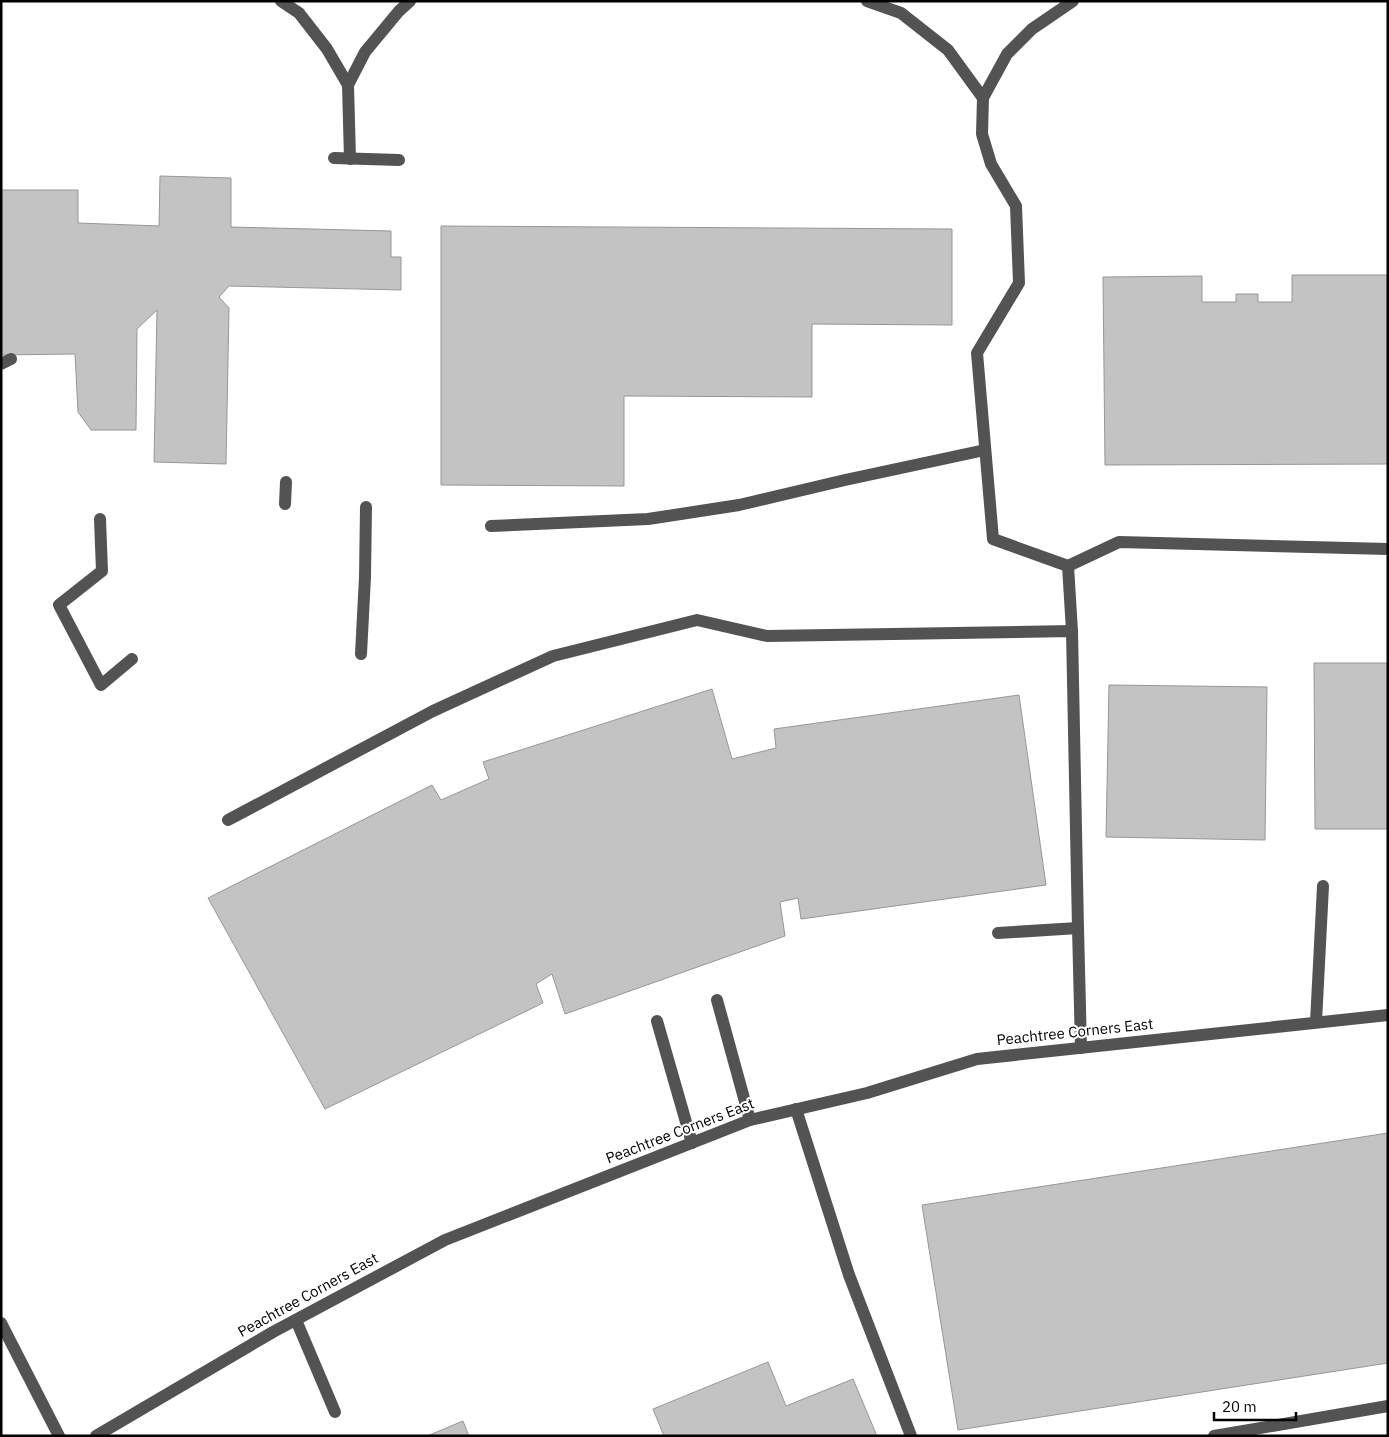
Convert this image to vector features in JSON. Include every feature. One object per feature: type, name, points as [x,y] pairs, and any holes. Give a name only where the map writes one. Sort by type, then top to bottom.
[{"type":"street","points":[[281,1],[299,14],[327,49],[348,85],[350,159]]},
{"type":"street","points":[[348,85],[365,52],[399,11],[410,1]]},
{"type":"street","points":[[867,1],[901,13],[948,50],[982,98]]},
{"type":"street","points":[[1073,1],[1032,29],[1007,54],[982,98],[982,134],[991,164],[1016,206],[1019,283],[977,352],[993,539],[1068,566],[1119,542],[1388,548]]},
{"type":"street","points":[[334,158],[399,160]]},
{"type":"street","points":[[491,526],[648,519],[739,505],[985,450]]},
{"type":"street","points":[[284,504],[286,482]]},
{"type":"street","points":[[361,654],[366,507]]},
{"type":"street","points":[[100,519],[102,571],[59,605],[101,685],[132,660]]},
{"type":"street","points":[[1068,566],[1072,631],[1081,1048]]},
{"type":"street","points":[[228,820],[433,710],[553,656],[697,620],[767,636],[1072,631]]},
{"type":"street","points":[[1316,1022],[1324,886]]},
{"type":"street","points":[[998,933],[1078,928]]},
{"type":"street","points":[[717,1000],[750,1120]]},
{"type":"street","name":"Peachtree Corners East","points":[[96,1436],[296,1320],[445,1240],[750,1120],[867,1093],[977,1059],[1388,1015]]},
{"type":"street","points":[[657,1021],[692,1143]]},
{"type":"street","points":[[796,1110],[849,1276],[911,1436]]},
{"type":"street","points":[[296,1320],[335,1412]]},
{"type":"street","points":[[1,1323],[59,1436]]},
{"type":"street","points":[[1214,1436],[1388,1406]]},
{"type":"building","points":[[160,176],[231,178],[231,227],[391,231],[391,257],[401,257],[401,290],[229,286],[219,297],[229,308],[226,464],[154,462],[157,310],[137,329],[136,430],[91,430],[78,412],[75,354],[1,355],[1,190],[78,190],[78,223],[159,226]]},
{"type":"building","points":[[441,226],[952,229],[952,325],[812,324],[812,397],[624,396],[624,486],[441,485]]},
{"type":"building","points":[[1292,275],[1388,275],[1388,464],[1105,465],[1103,277],[1202,276],[1202,302],[1236,302],[1236,294],[1258,294],[1258,302],[1292,302]]},
{"type":"building","points":[[1314,663],[1388,663],[1388,829],[1315,829]]},
{"type":"building","points":[[1109,685],[1267,687],[1265,840],[1106,837]]},
{"type":"building","points":[[712,689],[732,759],[776,748],[774,729],[1019,695],[1046,885],[801,919],[798,898],[780,902],[785,936],[565,1014],[552,974],[536,984],[543,1003],[325,1109],[208,898],[432,785],[441,800],[489,779],[483,762]]},
{"type":"building","points":[[1388,1133],[1388,1363],[958,1430],[922,1205]]},
{"type":"building","points":[[768,1362],[786,1406],[853,1379],[877,1436],[664,1436],[653,1409]]},
{"type":"building","points":[[463,1421],[469,1436],[427,1436]]}]
